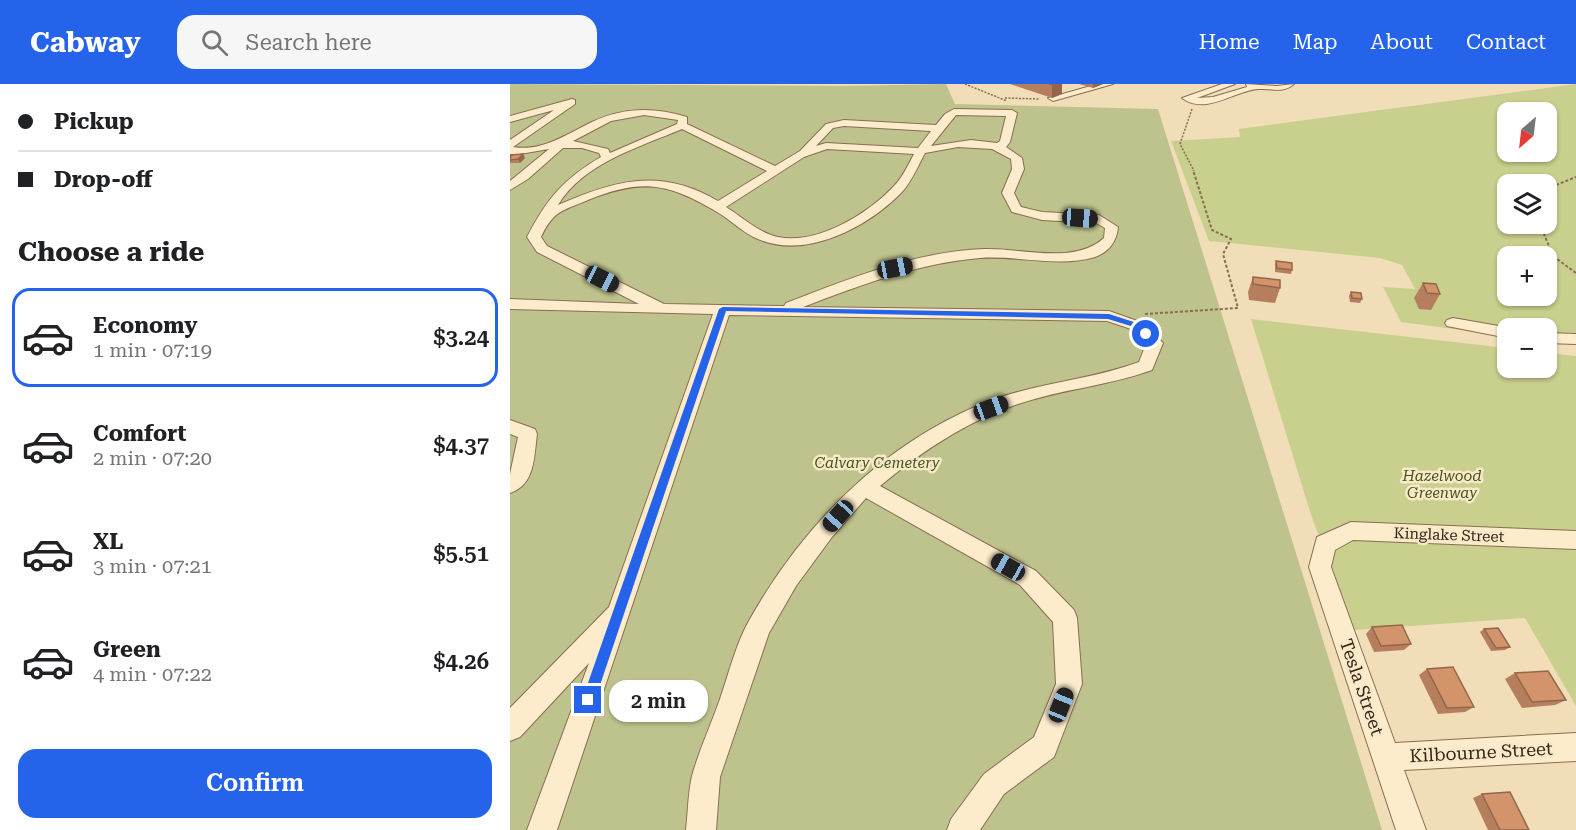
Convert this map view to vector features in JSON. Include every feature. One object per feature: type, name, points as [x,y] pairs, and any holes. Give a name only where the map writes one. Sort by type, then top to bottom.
[{"type":"street","points":[[1053,98],[1109,84]]},
{"type":"street","points":[[1231,84],[1188,96],[1195,102],[1206,102],[1255,85],[1278,89],[1290,84]]},
{"type":"street","points":[[510,119],[572,102],[510,148],[514,152],[561,144],[594,147],[604,151],[607,159]]},
{"type":"street","points":[[510,186],[539,167],[561,144],[619,114],[637,111],[672,115],[684,119],[682,125],[607,159],[577,177],[554,196],[534,237],[542,249],[661,309]]},
{"type":"street","points":[[545,215],[590,194],[622,185],[667,184],[684,189],[765,237],[804,241],[827,235],[880,204],[899,188],[921,151],[954,112],[1012,113],[1005,142],[1000,147]]},
{"type":"street","points":[[717,207],[800,155],[830,126],[844,123],[936,133],[952,144]]},
{"type":"street","points":[[682,125],[776,171]]},
{"type":"street","points":[[781,310],[895,268],[956,256],[1009,252],[1063,256],[1094,253],[1111,239],[1112,227],[1099,219],[1042,216],[1017,208],[1008,193],[1018,169],[1016,158],[1000,147],[952,144],[921,151],[838,145],[826,146],[800,155]]},
{"type":"street","points":[[510,304],[661,309],[1109,316],[1137,326],[1155,343],[1146,366],[1115,378],[1034,393],[970,416],[911,449],[864,486],[824,531],[788,579],[758,628],[706,777],[700,830]]},
{"type":"street","points":[[542,830],[619,614],[723,309]]},
{"type":"street","points":[[1453,323],[1497,331]]},
{"type":"street","points":[[1557,338],[1576,339]]},
{"type":"street","points":[[510,427],[528,434],[520,477],[510,485]]},
{"type":"street","points":[[864,486],[1029,578],[1065,618],[1069,684],[1044,747],[994,784],[962,830]]},
{"type":"street","name":"Kinglake Street","points":[[1324,544],[1351,531],[1576,540]]},
{"type":"street","name":"Tesla Street","points":[[1324,544],[1320,567],[1411,830]]},
{"type":"street","points":[[510,727],[619,614]]},
{"type":"street","name":"Kilbourne Street","points":[[1386,757],[1576,747]]},
{"type":"path","points":[[965,84],[997,98],[1053,98]]},
{"type":"path","points":[[1144,314],[1238,308],[1222,254],[1231,239],[1212,230],[1197,178],[1180,144],[1195,102]]},
{"type":"path","points":[[1557,185],[1576,177]]},
{"type":"path","points":[[1544,234],[1553,256],[1576,273]]},
{"type":"green space","name":"Calvary Cemetery","points":[[510,84],[844,86],[946,84],[955,104],[1158,109],[1382,830],[510,830]]},
{"type":"green space","points":[[1576,84],[1576,345],[1557,342],[1557,318],[1497,318],[1497,335],[1401,322],[1383,287],[1415,289],[1402,265],[1380,258],[1209,241],[1171,141],[1240,137],[1239,129]]},
{"type":"green space","name":"Hazelwood Greenway","points":[[1251,319],[1497,347],[1497,378],[1557,378],[1557,354],[1576,356],[1576,706],[1525,618],[1354,630],[1311,515]]},
{"type":"building","points":[[523,154],[518,159],[510,160],[511,155]]},
{"type":"building","points":[[1276,261],[1292,263],[1292,270],[1277,268]]},
{"type":"building","points":[[1253,277],[1280,280],[1280,288],[1253,284]]},
{"type":"building","points":[[1423,283],[1436,284],[1440,294],[1427,293]]},
{"type":"building","points":[[1351,292],[1361,293],[1362,299],[1352,298]]},
{"type":"building","points":[[1402,625],[1411,644],[1381,646],[1372,627]]},
{"type":"building","points":[[1498,628],[1510,647],[1496,648],[1484,629]]},
{"type":"building","points":[[1453,667],[1474,707],[1447,708],[1427,669]]},
{"type":"building","points":[[1548,671],[1566,700],[1532,702],[1515,673]]},
{"type":"building","points":[[1510,792],[1529,830],[1500,830],[1482,794]]},
{"type":"route","points":[[588,700],[723,309],[1109,316],[1137,326],[1146,334]]}]
